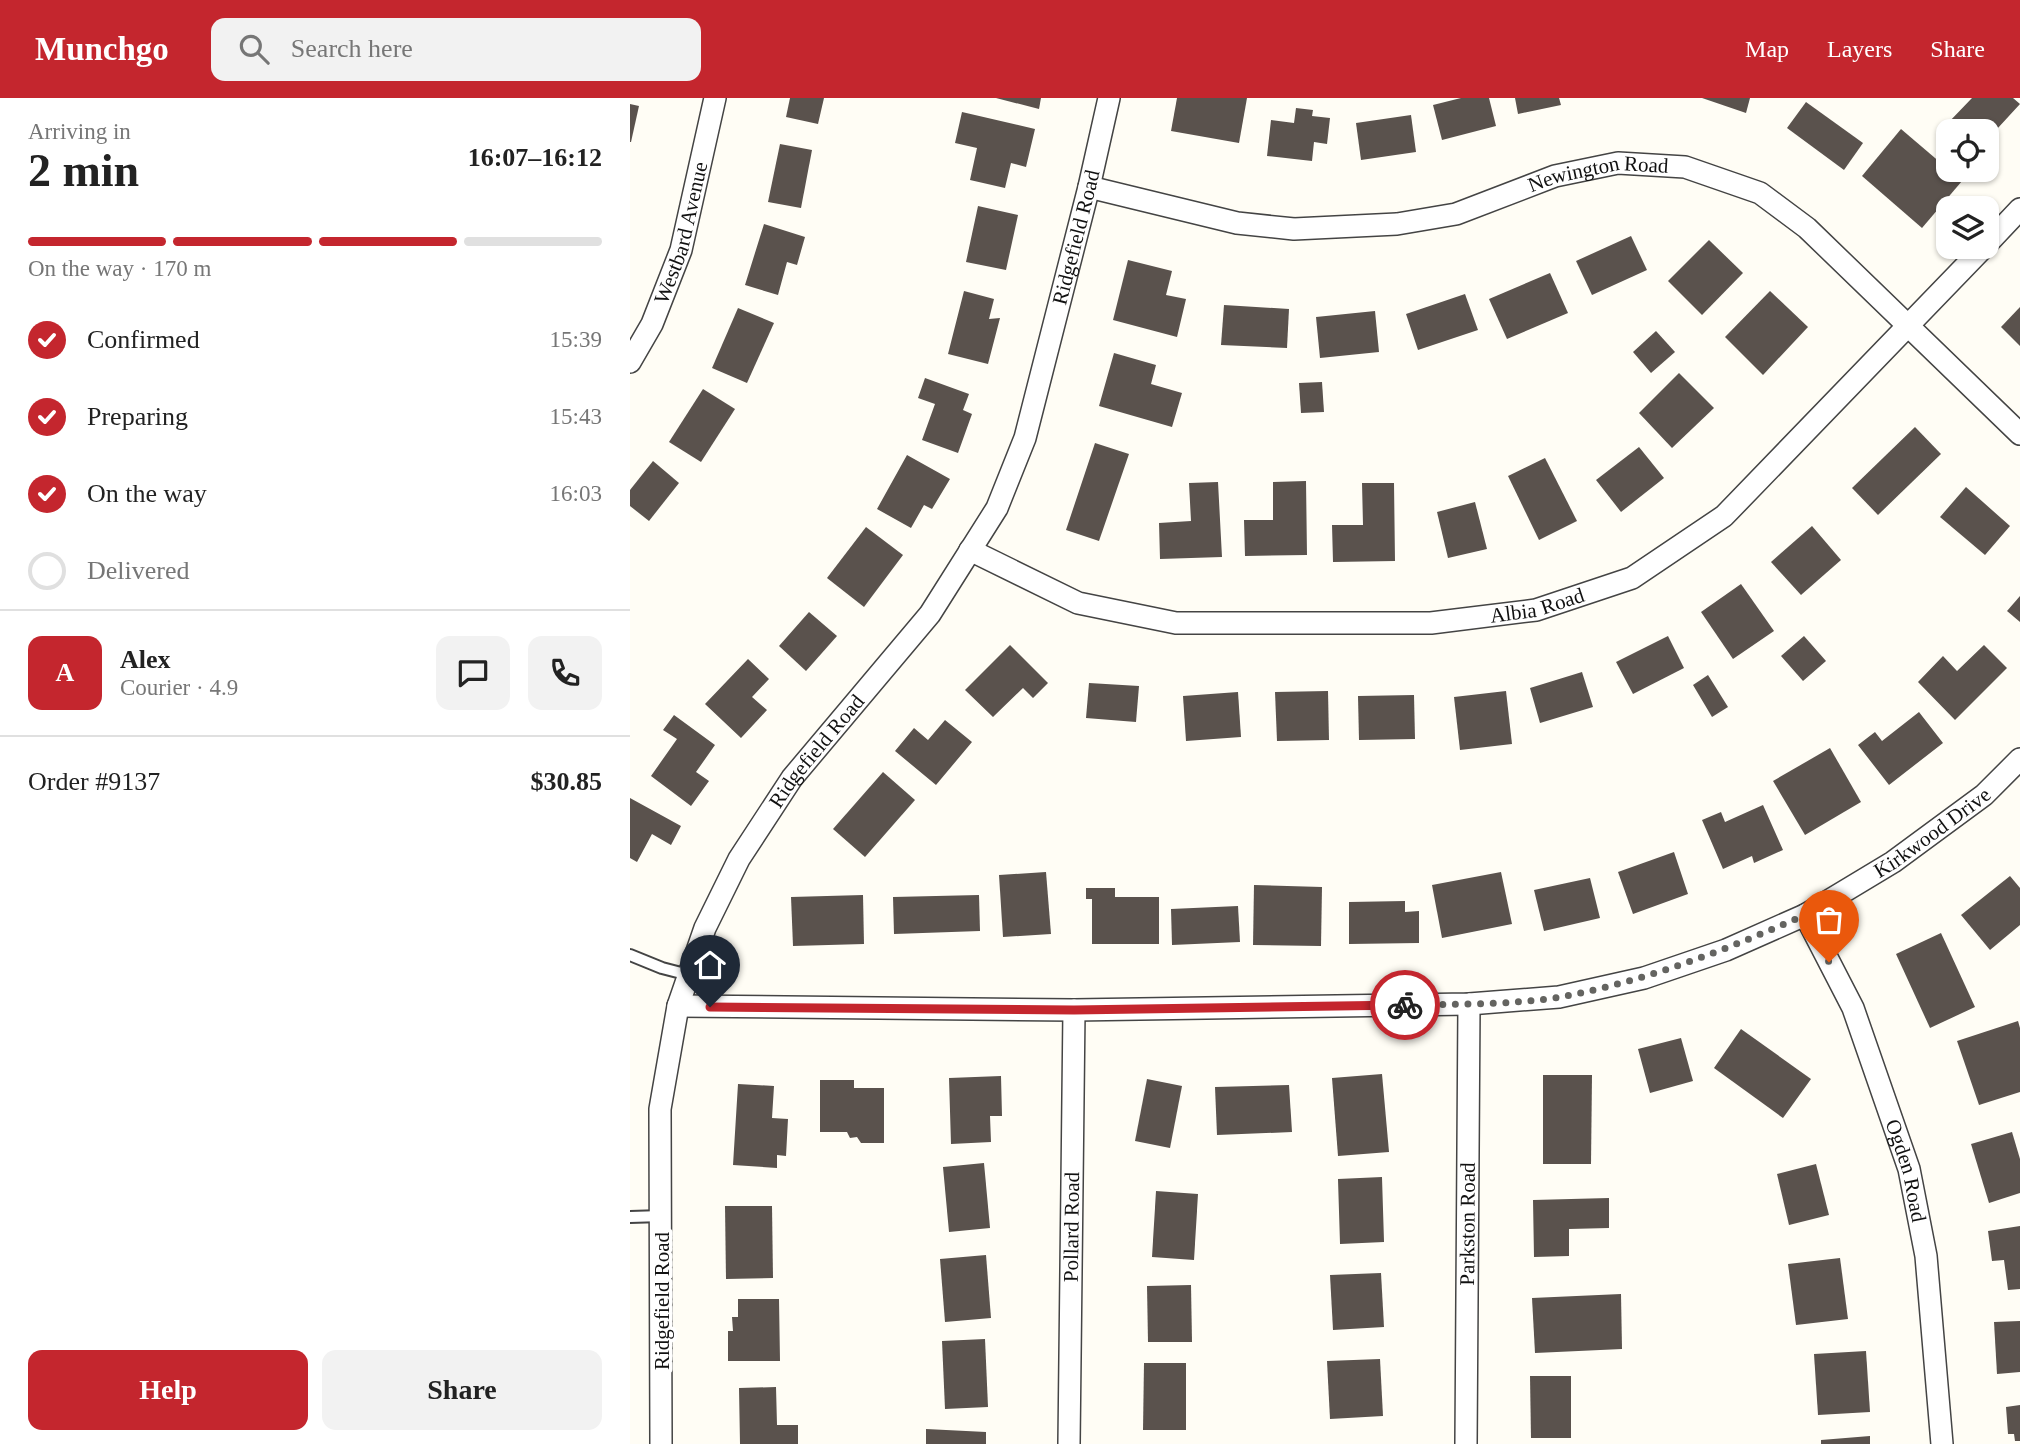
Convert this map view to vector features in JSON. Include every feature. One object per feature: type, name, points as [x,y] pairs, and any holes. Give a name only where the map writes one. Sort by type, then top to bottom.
[{"type":"street","name":"Westbard Avenue","points":[[630,362],[652,324],[681,250],[715,98]]},
{"type":"street","name":"Ridgefield Road","points":[[661,1444],[660,1109],[678,1006],[705,928],[739,859],[792,778],[930,614],[997,508],[1025,438],[1109,98]]},
{"type":"street","name":"Newington Road","points":[[1089,187],[1237,223],[1294,229],[1397,224],[1456,214],[1555,176],[1618,163],[1685,167],[1760,193],[1807,228],[2020,434]]},
{"type":"street","name":"Albia Road","points":[[1999,231],[2020,209]]},
{"type":"street","name":"Albia Road","points":[[970,550],[1078,603],[1176,623],[1431,623],[1536,610],[1632,578],[1724,516],[1973,259]]},
{"type":"street","name":"Kirkwood Drive","points":[[678,1006],[1074,1010],[1469,1004],[1559,997],[1644,978],[1726,950],[1805,915],[1903,855],[1984,795],[2020,759]]},
{"type":"street","name":"Ogden Road","points":[[1805,915],[1853,1008],[1909,1168],[1926,1256],[1942,1444]]},
{"type":"street","name":"Parkston Road","points":[[1466,1444],[1469,1004]]},
{"type":"street","name":"Pollard Road","points":[[1069,1444],[1074,1010]]},
{"type":"lane","points":[[630,955],[689,975]]},
{"type":"lane","points":[[630,1217],[662,1216]]},
{"type":"building","points":[[790,98],[824,98],[818,124],[786,117]]},
{"type":"building","points":[[996,98],[1041,98],[1039,109]]},
{"type":"building","points":[[1177,98],[1247,98],[1239,143],[1171,131]]},
{"type":"building","points":[[1461,98],[1489,98],[1496,126],[1442,140],[1433,105]]},
{"type":"building","points":[[1515,98],[1559,98],[1561,105],[1518,114]]},
{"type":"building","points":[[1702,98],[1750,98],[1746,113]]},
{"type":"building","points":[[1972,98],[2013,98],[2020,104],[1999,127],[1999,119],[1952,119]]},
{"type":"building","points":[[1806,102],[1863,143],[1844,170],[1787,128]]},
{"type":"building","points":[[630,104],[639,106],[631,142],[630,142]]},
{"type":"building","points":[[1296,108],[1313,110],[1312,116],[1330,118],[1327,144],[1314,142],[1312,161],[1267,156],[1271,120],[1294,123]]},
{"type":"building","points":[[962,112],[1035,129],[1026,167],[1011,163],[1005,188],[970,180],[977,148],[955,143]]},
{"type":"building","points":[[1411,115],[1416,152],[1361,160],[1356,123]]},
{"type":"building","points":[[1901,129],[1936,159],[1936,182],[1961,182],[1949,196],[1936,196],[1936,212],[1922,228],[1862,176]]},
{"type":"building","points":[[780,144],[812,150],[801,208],[768,202]]},
{"type":"building","points":[[978,206],[1018,215],[1006,270],[966,262]]},
{"type":"building","points":[[764,224],[805,237],[797,265],[787,262],[778,295],[745,285]]},
{"type":"building","points":[[1631,236],[1647,270],[1592,295],[1576,261]]},
{"type":"building","points":[[1709,240],[1743,273],[1702,315],[1668,281]]},
{"type":"building","points":[[1128,260],[1172,271],[1166,295],[1186,299],[1177,337],[1113,320]]},
{"type":"building","points":[[1550,273],[1568,313],[1507,339],[1489,299]]},
{"type":"building","points":[[964,291],[994,299],[989,319],[1000,318],[988,364],[948,354]]},
{"type":"building","points":[[1770,291],[1808,327],[1763,375],[1725,337]]},
{"type":"building","points":[[1465,294],[1478,330],[1418,350],[1406,314]]},
{"type":"building","points":[[1224,305],[1289,309],[1287,348],[1221,345]]},
{"type":"building","points":[[2020,307],[2020,346],[2001,327]]},
{"type":"building","points":[[738,308],[774,323],[747,383],[712,368]]},
{"type":"building","points":[[1375,311],[1379,352],[1320,358],[1316,317]]},
{"type":"building","points":[[1656,331],[1675,352],[1651,373],[1633,352]]},
{"type":"building","points":[[1114,353],[1156,365],[1151,384],[1182,393],[1172,427],[1099,406]]},
{"type":"building","points":[[1679,373],[1714,408],[1672,448],[1639,413]]},
{"type":"building","points":[[925,378],[969,394],[963,410],[972,414],[958,453],[922,440],[935,404],[918,398]]},
{"type":"building","points":[[1322,382],[1324,412],[1301,413],[1299,383]]},
{"type":"building","points":[[703,389],[735,409],[701,462],[669,442]]},
{"type":"building","points":[[1915,427],[1941,454],[1878,515],[1852,488]]},
{"type":"building","points":[[1095,443],[1129,454],[1099,541],[1066,530]]},
{"type":"building","points":[[1639,447],[1664,478],[1621,512],[1596,480]]},
{"type":"building","points":[[907,455],[950,479],[932,509],[924,505],[911,528],[877,509]]},
{"type":"building","points":[[1545,458],[1577,521],[1539,540],[1508,476]]},
{"type":"building","points":[[653,461],[679,483],[649,521],[630,506],[630,490]]},
{"type":"building","points":[[1306,481],[1307,555],[1245,556],[1244,520],[1273,520],[1273,482]]},
{"type":"building","points":[[1218,482],[1222,557],[1160,559],[1159,523],[1191,521],[1189,483]]},
{"type":"building","points":[[1362,483],[1394,483],[1395,561],[1333,562],[1332,525],[1363,525]]},
{"type":"building","points":[[1966,487],[2010,526],[1985,555],[1940,517]]},
{"type":"building","points":[[1475,502],[1487,549],[1448,558],[1437,512]]},
{"type":"building","points":[[1812,526],[1841,560],[1801,595],[1771,562]]},
{"type":"building","points":[[866,527],[903,555],[864,607],[827,578]]},
{"type":"building","points":[[1741,584],[1774,631],[1733,659],[1701,612]]},
{"type":"building","points":[[2020,596],[2020,622],[2007,611]]},
{"type":"building","points":[[809,612],[837,636],[806,671],[779,646]]},
{"type":"building","points":[[1668,636],[1684,668],[1633,694],[1616,662]]},
{"type":"building","points":[[1804,636],[1826,661],[1803,681],[1781,656]]},
{"type":"building","points":[[1010,645],[1048,683],[1033,698],[1023,688],[993,717],[965,690]]},
{"type":"building","points":[[1984,645],[2007,668],[1955,720],[1918,682],[1943,656],[1957,671]]},
{"type":"building","points":[[748,659],[769,679],[752,697],[767,710],[741,738],[705,704]]},
{"type":"building","points":[[1582,672],[1593,707],[1540,723],[1530,688]]},
{"type":"building","points":[[1708,675],[1728,707],[1712,717],[1693,685]]},
{"type":"building","points":[[1089,683],[1139,686],[1136,722],[1086,718]]},
{"type":"building","points":[[1328,691],[1329,740],[1277,741],[1275,692]]},
{"type":"building","points":[[1506,691],[1512,744],[1460,750],[1454,697]]},
{"type":"building","points":[[1238,692],[1241,737],[1186,741],[1183,696]]},
{"type":"building","points":[[1414,695],[1415,739],[1359,740],[1358,696]]},
{"type":"building","points":[[1919,712],[1943,743],[1889,785],[1858,745],[1875,732],[1882,741]]},
{"type":"building","points":[[674,715],[715,745],[696,772],[709,781],[691,806],[651,776],[677,739],[663,730]]},
{"type":"building","points":[[945,720],[972,742],[936,785],[895,751],[914,728],[928,740]]},
{"type":"building","points":[[1830,748],[1861,802],[1805,835],[1773,781]]},
{"type":"building","points":[[883,772],[915,800],[865,857],[833,829]]},
{"type":"building","points":[[630,798],[681,826],[671,845],[652,834],[637,862],[630,858]]},
{"type":"building","points":[[1763,805],[1783,850],[1754,863],[1752,856],[1723,869],[1702,820],[1721,812],[1725,822]]},
{"type":"building","points":[[1674,852],[1688,894],[1633,914],[1618,872]]},
{"type":"building","points":[[1046,872],[1051,934],[1003,937],[999,875]]},
{"type":"building","points":[[1501,872],[1512,924],[1442,938],[1432,885]]},
{"type":"building","points":[[2010,876],[2020,888],[2020,925],[1990,950],[1961,915]]},
{"type":"building","points":[[1590,878],[1600,918],[1544,931],[1534,890]]},
{"type":"building","points":[[1254,885],[1322,887],[1321,946],[1253,945]]},
{"type":"building","points":[[1086,888],[1115,888],[1115,897],[1159,897],[1159,944],[1092,944],[1092,899],[1086,899]]},
{"type":"building","points":[[863,895],[864,944],[793,946],[791,897]]},
{"type":"building","points":[[979,895],[980,931],[894,934],[893,897]]},
{"type":"building","points":[[1405,901],[1405,912],[1419,911],[1419,943],[1349,944],[1349,902]]},
{"type":"building","points":[[1238,906],[1240,942],[1172,945],[1171,909]]},
{"type":"building","points":[[1941,933],[1975,1007],[1930,1028],[1896,954]]},
{"type":"building","points":[[2018,1021],[2020,1092],[1979,1105],[1957,1041]]},
{"type":"building","points":[[1741,1029],[1811,1079],[1783,1118],[1714,1068]]},
{"type":"building","points":[[1681,1038],[1693,1081],[1650,1093],[1638,1049]]},
{"type":"building","points":[[1382,1074],[1389,1152],[1338,1156],[1332,1078]]},
{"type":"building","points":[[1543,1075],[1592,1075],[1591,1164],[1543,1164]]},
{"type":"building","points":[[1001,1076],[1002,1116],[990,1116],[991,1142],[951,1144],[949,1078]]},
{"type":"building","points":[[1147,1079],[1182,1086],[1170,1148],[1135,1141]]},
{"type":"building","points":[[820,1080],[854,1080],[854,1088],[884,1088],[884,1143],[861,1143],[857,1137],[850,1138],[847,1132],[820,1132]]},
{"type":"building","points":[[738,1084],[774,1086],[772,1118],[788,1119],[786,1156],[777,1155],[777,1168],[733,1165]]},
{"type":"building","points":[[1289,1085],[1292,1132],[1217,1135],[1215,1087]]},
{"type":"building","points":[[2012,1132],[2020,1159],[2020,1193],[1989,1203],[1971,1144]]},
{"type":"building","points":[[984,1163],[990,1228],[949,1232],[943,1167]]},
{"type":"building","points":[[1816,1164],[1829,1215],[1789,1225],[1777,1174]]},
{"type":"building","points":[[1382,1177],[1384,1242],[1340,1244],[1338,1179]]},
{"type":"building","points":[[1156,1191],[1198,1194],[1194,1260],[1152,1257]]},
{"type":"building","points":[[1609,1198],[1609,1228],[1569,1229],[1569,1256],[1534,1257],[1533,1200]]},
{"type":"building","points":[[725,1206],[772,1206],[773,1278],[726,1279]]},
{"type":"building","points":[[2020,1226],[2020,1289],[2008,1290],[2004,1260],[1992,1261],[1988,1231]]},
{"type":"building","points":[[986,1255],[991,1318],[945,1322],[940,1259]]},
{"type":"building","points":[[1840,1258],[1848,1319],[1796,1325],[1788,1264]]},
{"type":"building","points":[[1381,1273],[1384,1327],[1333,1330],[1330,1275]]},
{"type":"building","points":[[1191,1285],[1192,1342],[1148,1342],[1147,1286]]},
{"type":"building","points":[[1621,1294],[1622,1349],[1535,1353],[1532,1298]]},
{"type":"building","points":[[738,1299],[779,1299],[780,1361],[728,1361],[728,1331],[733,1331],[732,1317],[738,1317]]},
{"type":"building","points":[[2020,1321],[2020,1372],[1997,1374],[1994,1322]]},
{"type":"building","points":[[985,1339],[988,1407],[945,1409],[942,1341]]},
{"type":"building","points":[[1866,1351],[1870,1412],[1818,1415],[1814,1354]]},
{"type":"building","points":[[1380,1359],[1383,1416],[1330,1419],[1327,1361]]},
{"type":"building","points":[[1144,1363],[1186,1363],[1186,1430],[1143,1430]]},
{"type":"building","points":[[1530,1376],[1571,1376],[1571,1438],[1531,1438]]},
{"type":"building","points":[[776,1387],[777,1425],[798,1425],[798,1444],[740,1444],[739,1388]]},
{"type":"building","points":[[2020,1405],[2020,1441],[2015,1441],[2014,1434],[2008,1434],[2006,1407]]},
{"type":"building","points":[[926,1429],[986,1432],[986,1444],[926,1444]]},
{"type":"building","points":[[1870,1436],[1870,1444],[1821,1444],[1821,1440]]},
{"type":"way so far","points":[[1405,1005],[1469,1004],[1559,997],[1644,978],[1726,950],[1805,915],[1829,962]]},
{"type":"route","points":[[710,1007],[1074,1010],[1405,1005]]}]
